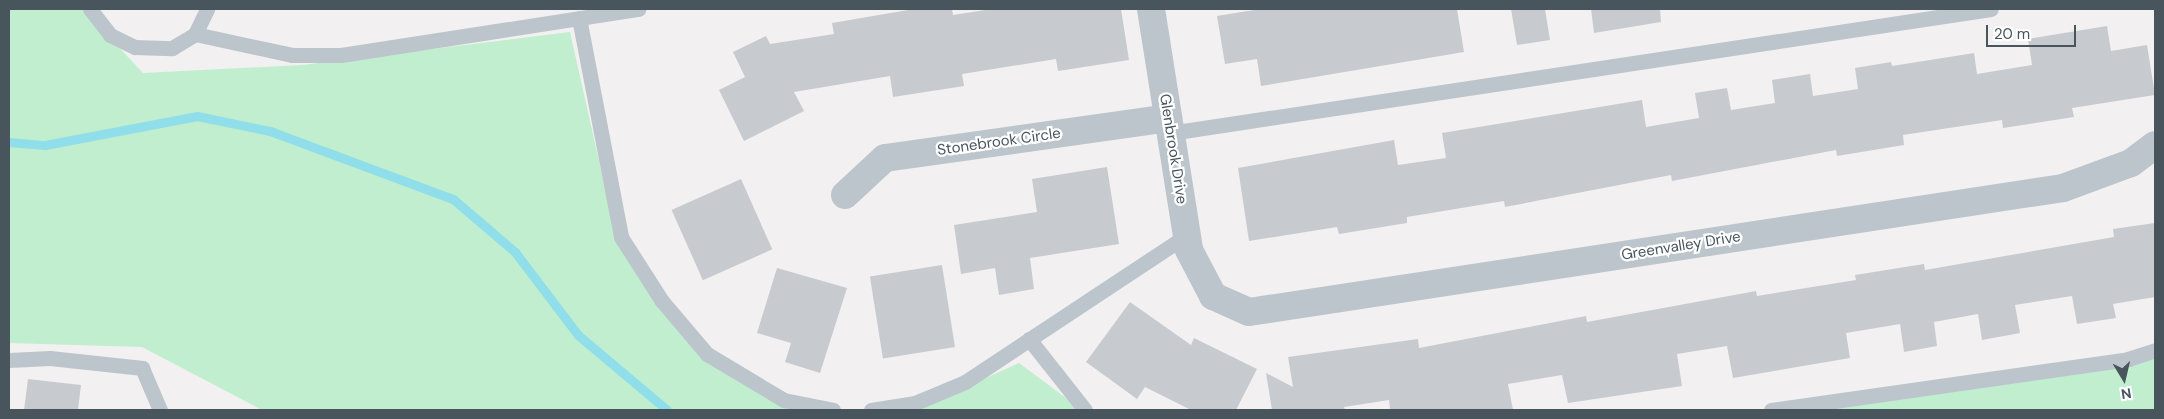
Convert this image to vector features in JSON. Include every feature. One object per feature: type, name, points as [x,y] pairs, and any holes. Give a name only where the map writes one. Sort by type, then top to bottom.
[{"type":"street","name":"Glenbrook Drive","points":[[1150,9],[1187,235],[1207,286]]},
{"type":"street","name":"Stonebrook Circle","points":[[845,195],[885,158],[1169,126]]},
{"type":"street","name":"Greenvalley Drive","points":[[1207,286],[1213,296],[1249,312],[2063,188],[2131,163],[2155,145]]},
{"type":"lane","points":[[90,9],[110,35],[136,47],[172,48],[195,34],[207,9]]},
{"type":"lane","points":[[195,34],[292,55],[341,55],[638,9]]},
{"type":"lane","points":[[1169,126],[1992,9]]},
{"type":"lane","points":[[579,18],[621,237],[657,293],[707,354],[784,400],[833,410]]},
{"type":"lane","points":[[871,410],[916,403],[965,382],[1187,235]]},
{"type":"lane","points":[[1029,339],[1084,410]]},
{"type":"lane","points":[[1772,410],[2128,359],[2155,350]]},
{"type":"lane","points":[[9,360],[50,358],[142,368],[160,410]]},
{"type":"green space","points":[[9,9],[83,9],[143,73],[302,65],[570,32],[615,232],[704,358],[804,410],[262,410],[142,347],[9,343]]},
{"type":"green space","points":[[2155,349],[2155,410],[1787,410]]},
{"type":"green space","points":[[1019,363],[1082,410],[915,410]]},
{"type":"building","points":[[914,9],[952,9],[953,15],[992,9],[1121,9],[1129,60],[1058,71],[1056,59],[962,74],[964,86],[893,97],[890,76],[794,92],[804,111],[744,141],[719,90],[745,77],[733,52],[766,36],[770,44],[834,34],[832,23]]},
{"type":"building","points":[[1260,9],[1457,9],[1464,52],[1261,86],[1257,59],[1225,64],[1217,16]]},
{"type":"building","points":[[1511,9],[1545,9],[1550,40],[1517,45]]},
{"type":"building","points":[[1591,9],[1660,9],[1661,22],[1594,33]]},
{"type":"building","points":[[2107,26],[2111,51],[2147,45],[2155,95],[2072,108],[2074,117],[2003,128],[2002,120],[1903,135],[1904,145],[1837,156],[1836,150],[1672,181],[1671,175],[1505,207],[1504,201],[1407,217],[1407,223],[1339,234],[1337,227],[1249,241],[1238,168],[1394,140],[1398,165],[1446,158],[1442,133],[1642,100],[1646,127],[1699,118],[1695,93],[1727,88],[1731,110],[1775,103],[1772,80],[1810,74],[1813,96],[1858,89],[1855,68],[1891,62],[1892,66],[1974,53],[1977,74],[2032,65],[2028,39]]},
{"type":"building","points":[[1107,167],[1119,244],[1030,258],[1034,289],[999,295],[995,268],[961,274],[954,225],[1037,212],[1032,179]]},
{"type":"building","points":[[741,179],[772,249],[703,280],[672,210]]},
{"type":"building","points":[[2155,223],[2155,297],[2113,304],[2116,318],[2077,324],[2072,296],[2015,305],[2020,333],[1982,340],[1978,314],[1934,322],[1937,346],[1904,352],[1900,324],[1846,333],[1850,358],[1733,378],[1727,346],[1677,354],[1682,386],[1568,403],[1562,375],[1508,384],[1513,410],[1390,410],[1389,400],[1344,407],[1345,410],[1272,410],[1266,373],[1293,387],[1288,357],[1418,339],[1419,348],[1586,316],[1587,322],[1756,291],[1757,296],[1856,280],[1855,275],[1924,264],[1925,270],[2114,237],[2113,229]]},
{"type":"building","points":[[942,265],[955,347],[883,358],[870,276]]},
{"type":"building","points":[[777,268],[847,288],[820,373],[785,362],[791,343],[757,333]]},
{"type":"building","points":[[1130,302],[1191,345],[1194,338],[1257,369],[1236,410],[1191,410],[1145,387],[1137,399],[1086,362]]},
{"type":"building","points":[[28,379],[81,385],[78,410],[24,410]]},
{"type":"waterway","points":[[9,142],[45,145],[197,116],[270,131],[453,199],[515,252],[578,335],[667,410]]}]
